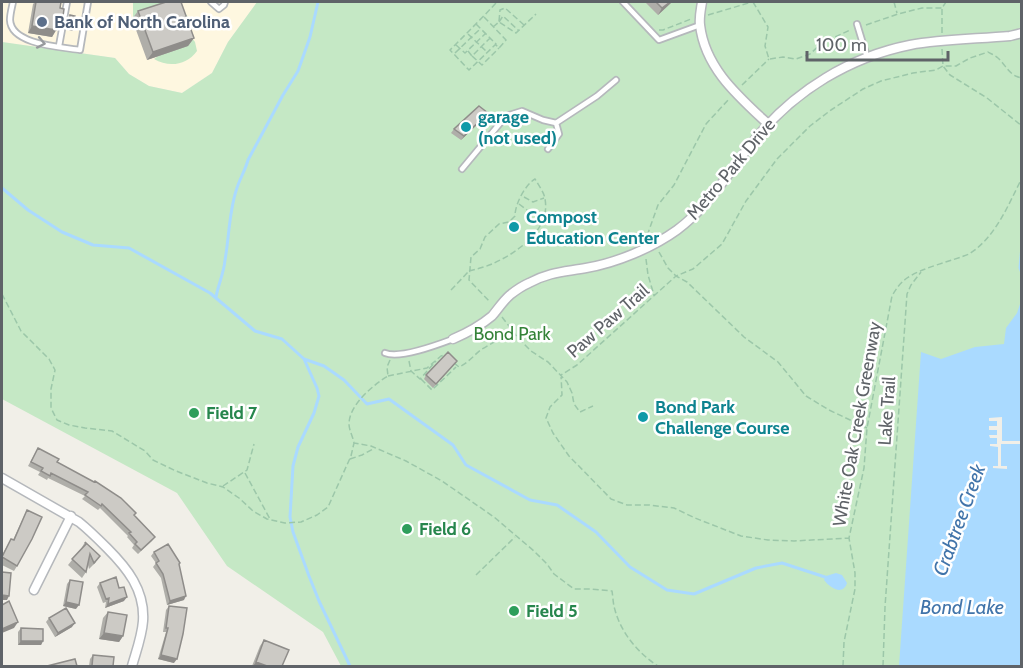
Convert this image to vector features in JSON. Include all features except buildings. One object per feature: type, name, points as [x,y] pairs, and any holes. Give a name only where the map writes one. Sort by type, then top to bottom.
[{"type":"street","points":[[702,2],[700,25],[707,52],[720,75],[735,93],[768,124]]},
{"type":"street","name":"Metro Park Drive","points":[[453,339],[473,330],[493,314],[510,295],[529,282],[567,270],[584,269],[645,254],[692,217],[768,124],[790,103],[821,80],[867,57],[912,44],[1022,33]]},
{"type":"street","points":[[2,478],[71,516],[89,530],[132,576],[139,590],[143,609],[142,632],[132,666]]},
{"type":"street","points":[[34,590],[71,516]]},
{"type":"lane","points":[[13,2],[10,22],[14,29],[26,39],[80,50],[88,2]]},
{"type":"lane","points":[[59,46],[67,2]]},
{"type":"lane","points":[[211,2],[219,9],[226,3]]},
{"type":"lane","points":[[623,2],[659,40],[700,25]]},
{"type":"lane","points":[[857,24],[867,57]]},
{"type":"lane","points":[[462,169],[506,117],[522,111],[556,123],[597,96],[616,80]]},
{"type":"lane","points":[[548,148],[559,134],[556,123]]},
{"type":"lane","points":[[385,353],[391,356],[408,353],[453,339]]},
{"type":"path","points":[[495,44],[469,70],[450,50],[497,2]]},
{"type":"path","points":[[654,295],[640,238],[648,233],[658,205],[674,185],[706,124],[769,60],[765,46],[768,27],[753,2],[706,16]]},
{"type":"path","points":[[894,2],[898,14]]},
{"type":"path","points":[[946,2],[942,8],[943,66],[950,75],[987,98],[1022,126]]},
{"type":"path","points":[[499,22],[502,8],[524,25]]},
{"type":"path","points":[[506,9],[502,15],[519,30]]},
{"type":"path","points":[[493,27],[511,14]]},
{"type":"path","points":[[504,26],[511,14]]},
{"type":"path","points":[[499,22],[516,33],[536,14]]},
{"type":"path","points":[[467,50],[482,65],[506,40],[483,17]]},
{"type":"path","points":[[658,30],[693,18]]},
{"type":"path","points":[[476,24],[499,48]]},
{"type":"path","points":[[454,54],[481,28]]},
{"type":"path","points":[[470,30],[479,39]]},
{"type":"path","points":[[467,33],[487,52]]},
{"type":"path","points":[[456,44],[465,53],[485,33]]},
{"type":"path","points":[[472,56],[490,38]]},
{"type":"path","points":[[461,39],[470,48]]},
{"type":"path","name":"Paw Paw Trail","points":[[849,538],[794,541],[741,536],[695,519],[674,508],[627,505],[611,499],[569,456],[546,418],[550,407],[562,395],[561,375],[578,365],[676,276],[693,270],[722,244],[746,201],[777,159],[810,126],[863,89],[881,81],[913,73],[936,70],[943,66],[956,66],[988,52],[998,58],[1009,72],[1017,78],[1022,78]]},
{"type":"path","points":[[1022,161],[1022,166]]},
{"type":"path","points":[[921,272],[969,255],[975,250],[993,232],[1022,178]]},
{"type":"path","points":[[451,290],[469,271],[491,265],[536,234],[545,207],[544,195],[535,179],[528,184],[515,208],[515,216],[509,222],[499,224],[485,237],[480,249],[471,257],[469,271],[469,280],[531,351],[548,362],[567,382],[574,404],[580,412],[593,406]]},
{"type":"path","points":[[522,196],[533,202],[544,198]]},
{"type":"path","points":[[518,203],[527,210]]},
{"type":"path","points":[[658,251],[668,268],[676,276],[687,282],[744,337],[778,362],[806,396],[867,428]]},
{"type":"path","name":"White Oak Creek Greenway","points":[[843,666],[844,642],[855,589],[855,573],[849,538],[864,468],[867,428],[892,296],[898,286],[909,277],[921,272]]},
{"type":"path","name":"Lake Trail","points":[[883,666],[907,294],[910,285],[921,272]]},
{"type":"path","points":[[2,294],[21,331],[49,359],[55,370],[51,389],[51,408],[57,420],[85,429],[112,431],[145,451],[153,460],[207,483],[217,484],[239,498],[253,511],[270,520],[285,523],[301,522],[328,507],[350,459],[354,443],[349,425],[351,414],[379,381],[388,376],[426,368],[444,355],[459,368],[512,330]]},
{"type":"path","points":[[408,353],[411,371],[432,390],[457,366]]},
{"type":"path","points":[[388,376],[387,367],[391,356]]},
{"type":"path","points":[[420,379],[441,356]]},
{"type":"path","points":[[354,443],[375,448],[406,461],[442,481],[494,517],[534,550],[554,574],[574,589],[612,591],[615,611],[624,632],[645,657],[658,666]]},
{"type":"path","points":[[223,487],[247,470],[254,444]]},
{"type":"path","points":[[350,459],[375,448]]},
{"type":"path","points":[[244,472],[270,520]]},
{"type":"path","points":[[476,575],[516,537]]},
{"type":"shaded area","points":[[2,2],[257,2],[228,42],[212,73],[182,93],[149,86],[129,74],[115,58],[2,42]]},
{"type":"green space","points":[[133,2],[177,2],[193,24],[187,26],[133,19]]},
{"type":"green space","name":"Bond Park","points":[[257,2],[1021,2],[1021,666],[341,666],[323,632],[227,566],[177,493],[2,399],[2,42],[115,58],[129,74],[149,86],[182,93],[212,73],[228,42]]},
{"type":"green space","points":[[189,34],[195,42],[197,51],[193,56],[177,64],[166,64],[154,59]]},
{"type":"water","name":"Bond Lake","points":[[1021,301],[1021,666],[899,666],[921,352],[941,359],[975,347],[1004,344],[1006,328],[1017,313]]},
{"type":"water","points":[[836,573],[842,575],[847,583],[840,590],[833,588],[824,580],[826,576]]},
{"type":"pier","points":[[1002,417],[1002,441],[1021,441],[1021,444],[1001,444],[1001,466],[1007,466],[1007,469],[993,468],[993,466],[998,466],[998,447],[990,446],[990,444],[997,444],[997,438],[990,438],[989,435],[997,435],[997,430],[989,430],[989,426],[997,426],[997,421],[989,421],[989,418]]},
{"type":"waterway","points":[[216,297],[224,265],[237,187],[248,160],[298,71],[310,37],[318,2]]},
{"type":"waterway","points":[[2,188],[28,210],[62,232],[93,245],[129,248],[210,293],[255,331],[282,339],[304,359],[324,366],[344,380],[367,404],[389,399],[453,445],[466,465],[530,500],[557,505],[596,532],[630,567],[667,590],[694,594],[756,568],[782,563],[828,578]]},
{"type":"waterway","points":[[1022,246],[1020,268],[1022,273]]},
{"type":"waterway","points":[[304,359],[319,396],[314,413],[298,447],[293,466],[290,517],[293,532],[319,601],[350,666]]},
{"type":"place","name":"Bank of North Carolina","points":[[42,22]]},
{"type":"place","name":"garage (not used)","points":[[466,127]]},
{"type":"place","name":"Compost Education Center","points":[[514,227]]},
{"type":"place","name":"Field 7","points":[[194,413]]},
{"type":"place","name":"Bond Park Challenge Course","points":[[643,417]]},
{"type":"place","name":"Field 6","points":[[407,529]]},
{"type":"place","name":"Field 5","points":[[514,611]]},
{"type":"water label","name":"Crabtree Creek","points":[[959,520]]}]
